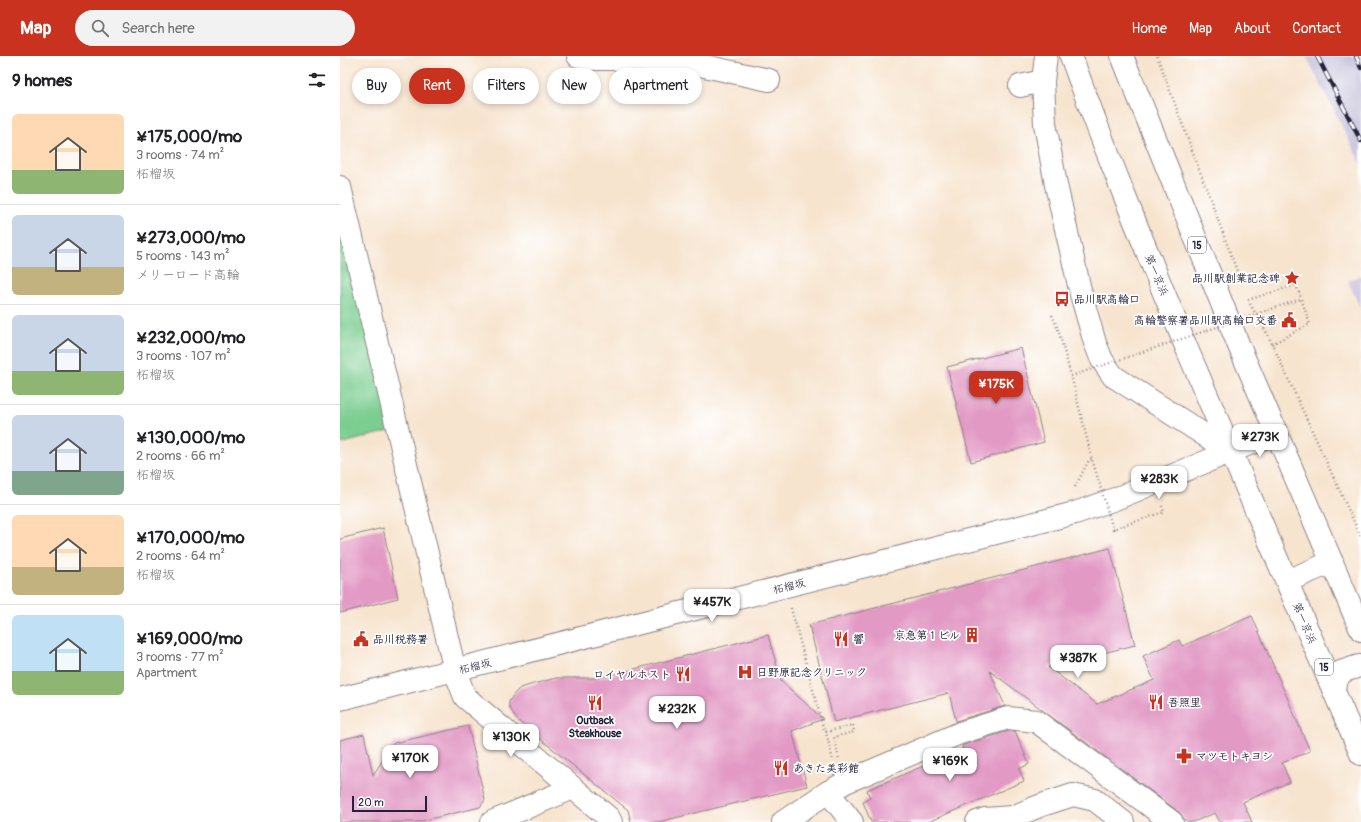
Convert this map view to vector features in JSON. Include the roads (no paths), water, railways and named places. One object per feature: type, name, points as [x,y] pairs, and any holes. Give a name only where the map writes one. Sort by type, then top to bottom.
[{"type":"main road","points":[[578,56],[591,59],[686,62],[769,80]]},
{"type":"main road","points":[[1046,56],[1043,81],[1045,124],[1056,185],[1082,294],[1095,343],[1102,360],[1113,376],[1231,452]]},
{"type":"main road","name":"第一京浜","points":[[1071,56],[1142,240],[1231,452],[1361,754]]},
{"type":"main road","name":"15","points":[[1122,56],[1189,224],[1276,433],[1361,630]]},
{"type":"main road","points":[[1020,86],[1043,81]]},
{"type":"main road","points":[[340,187],[455,671],[465,697],[609,818],[611,822]]},
{"type":"main road","name":"柘榴坂","points":[[340,699],[1068,515],[1115,499],[1276,433]]},
{"type":"main road","points":[[1287,581],[1332,562]]},
{"type":"main road","name":"15","points":[[1333,688],[1341,672],[1361,666]]},
{"type":"main road","points":[[783,822],[828,792],[878,768],[960,733],[1008,718],[1036,721],[1172,822]]},
{"type":"main road","points":[[492,822],[573,788]]},
{"type":"main road","points":[[828,792],[852,822]]},
{"type":"main road","points":[[977,822],[985,819],[1012,817],[1073,795],[1095,800],[1123,822]]},
{"type":"railway","points":[[1317,56],[1361,141]]},
{"type":"railway","points":[[1356,56],[1361,68]]},
{"type":"place","name":"品川駅創業記念碑","points":[[1292,278]]},
{"type":"place","name":"品川駅高輪口","points":[[1062,299]]},
{"type":"place","name":"高輪警察署品川駅高輪口交番","points":[[1289,320]]},
{"type":"place","name":"京急第１ビル","points":[[972,635]]},
{"type":"place","name":"品川税務署","points":[[361,639]]},
{"type":"place","name":"響","points":[[841,639]]},
{"type":"place","name":"日野原記念クリニック","points":[[745,672]]},
{"type":"place","name":"ロイヤルホスト","points":[[683,674]]},
{"type":"place","name":"吾照里","points":[[1156,702]]},
{"type":"place","name":"Outback Steakhouse","points":[[595,703]]},
{"type":"place","name":"マツモトキヨシ","points":[[1184,756]]},
{"type":"place","name":"あきた美彩館","points":[[781,768]]}]
